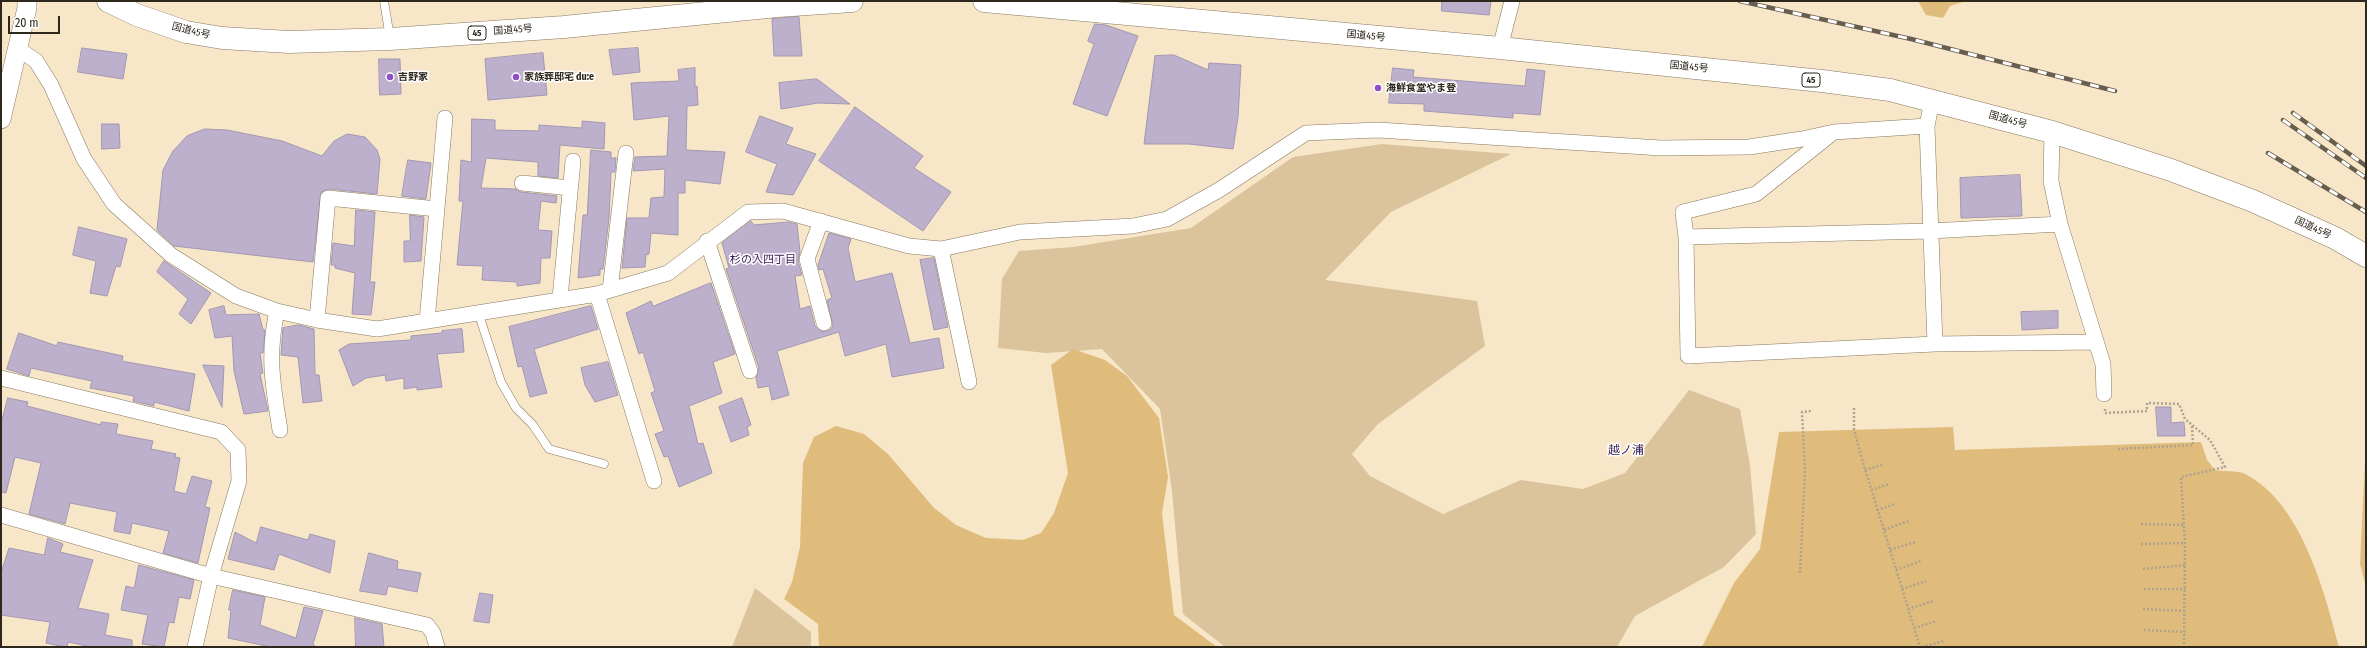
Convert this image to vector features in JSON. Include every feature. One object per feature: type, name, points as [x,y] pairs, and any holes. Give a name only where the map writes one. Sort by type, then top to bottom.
[{"type":"highway","name":"国道45号","points":[[108,1],[137,15],[186,32],[222,38],[289,42],[390,39],[603,24],[778,6],[852,1]]},
{"type":"highway","name":"国道45号","points":[[984,1],[1500,48],[1822,81],[1890,90],[2052,132],[2171,170],[2253,201],[2335,238],[2366,256]]},
{"type":"street","points":[[1,119],[27,8],[27,1]]},
{"type":"street","points":[[1500,48],[1512,1]]},
{"type":"street","points":[[17,48],[36,61],[51,85],[84,159],[114,204],[171,255],[236,296],[277,311],[317,320],[377,329],[604,292],[668,273],[707,241],[748,212],[783,211],[909,246],[941,249],[1020,232],[1134,226],[1167,219],[1219,190],[1306,133],[1378,130],[1661,148],[1749,146],[1802,140],[1834,132],[1927,126]]},
{"type":"street","points":[[1932,100],[1927,126],[1930,231],[1936,344]]},
{"type":"street","points":[[427,321],[445,118]]},
{"type":"street","points":[[1834,132],[1756,194],[1683,212],[1686,237],[1688,356],[1936,344],[2095,342]]},
{"type":"street","points":[[2052,132],[2051,181],[2060,224],[2103,364],[2104,394]]},
{"type":"street","points":[[626,153],[604,292],[654,482]]},
{"type":"street","points":[[560,298],[573,161]]},
{"type":"street","points":[[522,183],[570,188]]},
{"type":"street","points":[[317,320],[328,198],[437,209]]},
{"type":"street","points":[[821,221],[807,259],[824,323]]},
{"type":"street","points":[[1686,237],[1930,231],[2060,224]]},
{"type":"street","points":[[707,241],[750,371]]},
{"type":"street","points":[[941,249],[969,382]]},
{"type":"street","points":[[277,311],[271,337],[270,367],[280,430]]},
{"type":"street","points":[[1,378],[221,432],[238,450],[239,482],[211,576],[195,647]]},
{"type":"street","points":[[1,515],[211,576],[427,625],[433,633],[437,647]]},
{"type":"lane","points":[[384,1],[390,39]]},
{"type":"lane","points":[[478,312],[501,382],[516,408],[533,426],[549,449],[604,464]]},
{"type":"path","points":[[2104,394],[2105,413],[2147,412],[2146,403],[2179,404],[2185,419],[2210,440],[2225,468],[2181,477],[2184,524],[2186,611],[2184,647]]},
{"type":"path","points":[[1854,408],[1854,430],[1865,470],[1921,647],[1944,641]]},
{"type":"path","points":[[1800,573],[1805,471],[1802,412],[1812,411]]},
{"type":"path","points":[[2118,449],[2192,445],[2192,425]]},
{"type":"path","points":[[1865,470],[1884,464]]},
{"type":"path","points":[[1871,490],[1889,484]]},
{"type":"path","points":[[1878,510],[1895,504]]},
{"type":"path","points":[[1884,530],[1909,521]]},
{"type":"path","points":[[2141,524],[2184,524]]},
{"type":"path","points":[[1890,550],[1915,542]]},
{"type":"path","points":[[2141,544],[2184,543]]},
{"type":"path","points":[[1896,570],[1921,561]]},
{"type":"path","points":[[2143,569],[2185,565]]},
{"type":"path","points":[[1902,589],[1926,581]]},
{"type":"path","points":[[2144,589],[2185,589]]},
{"type":"path","points":[[1908,609],[1933,601]]},
{"type":"path","points":[[2143,610],[2186,611]]},
{"type":"path","points":[[1914,628],[1937,621]]},
{"type":"path","points":[[2144,630],[2185,632]]},
{"type":"shaded area","points":[[1918,1],[1966,1],[1950,6],[1943,18],[1926,15]]},
{"type":"shaded area","points":[[1382,144],[1511,154],[1391,212],[1325,280],[1477,301],[1485,346],[1378,424],[1352,454],[1370,476],[1443,514],[1521,480],[1583,489],[1625,473],[1689,390],[1740,409],[1750,465],[1756,534],[1724,567],[1635,616],[1617,647],[1225,647],[1183,614],[1172,491],[1160,409],[1102,349],[1046,353],[998,348],[1002,279],[1019,251],[1073,247],[1191,228],[1293,157]]},
{"type":"shaded area","points":[[1073,349],[1105,360],[1127,376],[1159,418],[1168,477],[1162,513],[1174,615],[1217,647],[819,647],[818,624],[784,599],[792,582],[800,547],[803,463],[814,437],[836,426],[864,434],[888,454],[934,508],[956,525],[986,538],[1023,540],[1041,533],[1054,513],[1068,473],[1051,365]]},
{"type":"shaded area","points":[[1953,427],[1955,450],[2201,442],[2207,460],[2215,470],[2245,474],[2265,487],[2281,505],[2295,526],[2307,550],[2326,600],[2339,647],[1702,647],[1734,583],[1760,549],[1779,432]]},
{"type":"shaded area","points":[[2366,441],[2366,587],[2360,564]]},
{"type":"shaded area","points":[[755,588],[811,632],[811,647],[732,647]]},
{"type":"building","points":[[1442,1],[1491,1],[1489,15],[1442,11]]},
{"type":"building","points":[[799,17],[802,56],[774,56],[772,19]]},
{"type":"building","points":[[1095,24],[1106,25],[1138,36],[1107,116],[1073,104],[1094,44],[1088,41]]},
{"type":"building","points":[[82,48],[127,54],[123,79],[78,72]]},
{"type":"building","points":[[638,48],[640,72],[613,75],[609,50]]},
{"type":"building","name":"家族葬邸宅 du:e","points":[[543,53],[547,95],[488,100],[485,59]]},
{"type":"building","points":[[1174,55],[1208,70],[1209,63],[1241,65],[1238,117],[1233,149],[1189,144],[1144,144],[1155,56]]},
{"type":"building","name":"吉野家","points":[[379,59],[400,59],[401,94],[380,95]]},
{"type":"building","points":[[695,68],[695,87],[697,86],[698,105],[687,106],[686,150],[725,152],[720,184],[685,180],[685,193],[678,193],[678,235],[651,233],[649,254],[646,255],[645,267],[622,268],[627,218],[649,218],[651,198],[664,197],[665,169],[633,171],[635,157],[667,156],[669,116],[634,120],[631,83],[679,81],[678,70]]},
{"type":"building","points":[[1393,68],[1414,70],[1413,77],[1525,86],[1527,69],[1545,71],[1540,115],[1513,113],[1513,118],[1424,111],[1424,104],[1389,103]]},
{"type":"building","points":[[817,79],[850,104],[818,103],[781,109],[779,83]]},
{"type":"building","points":[[855,107],[923,156],[914,168],[951,192],[923,231],[819,161]]},
{"type":"building","points":[[760,116],[793,128],[786,144],[816,154],[793,195],[766,192],[777,164],[746,152]]},
{"type":"building","points":[[472,119],[495,120],[495,130],[539,131],[539,125],[582,128],[582,121],[605,123],[604,149],[560,145],[558,178],[538,176],[538,162],[486,158],[481,188],[516,189],[521,192],[557,196],[556,203],[541,201],[538,230],[552,231],[550,258],[541,258],[540,283],[517,286],[517,282],[482,280],[483,266],[457,265],[463,201],[459,201],[461,160],[471,162]]},
{"type":"building","points":[[102,124],[119,124],[120,148],[102,149]]},
{"type":"building","points":[[205,129],[227,130],[282,141],[322,156],[334,141],[347,134],[365,137],[377,150],[380,159],[377,194],[329,189],[321,192],[313,262],[174,246],[157,230],[163,170],[173,151],[187,136]]},
{"type":"building","points":[[591,150],[611,152],[611,158],[616,158],[615,172],[611,172],[609,218],[603,269],[600,269],[600,275],[578,278],[583,215],[587,215]]},
{"type":"building","points":[[408,160],[431,163],[426,199],[402,196]]},
{"type":"building","points":[[2020,175],[2022,216],[1961,218],[1960,178]]},
{"type":"building","points":[[356,210],[375,212],[370,282],[375,282],[371,315],[352,314],[355,273],[335,268],[335,265],[331,265],[333,243],[354,246]]},
{"type":"building","points":[[410,215],[424,217],[421,261],[404,262],[404,241],[410,241]]},
{"type":"building","points":[[751,221],[754,225],[788,222],[797,224],[800,252],[798,261],[802,275],[795,276],[800,309],[810,306],[815,326],[822,332],[830,330],[833,326],[827,300],[832,298],[823,269],[819,270],[818,265],[829,233],[851,239],[848,248],[855,282],[892,273],[910,343],[939,338],[944,368],[892,377],[886,344],[845,356],[839,332],[777,351],[789,395],[772,400],[769,386],[758,388],[756,378],[759,368],[726,269],[729,268],[722,243]]},
{"type":"building","points":[[79,227],[127,239],[120,267],[116,266],[107,296],[90,293],[96,261],[73,255]]},
{"type":"building","points":[[934,258],[948,327],[934,330],[920,260]]},
{"type":"building","points":[[164,261],[211,293],[191,324],[179,314],[188,299],[157,272]]},
{"type":"building","points":[[711,283],[735,354],[713,362],[722,393],[689,406],[698,444],[703,443],[712,473],[679,487],[668,456],[664,457],[655,434],[664,431],[651,393],[655,391],[643,352],[639,354],[626,313],[651,301],[653,306]]},
{"type":"building","points":[[224,306],[226,315],[259,314],[263,330],[265,330],[263,353],[260,353],[263,373],[260,374],[268,411],[244,414],[234,371],[232,336],[215,338],[209,310]]},
{"type":"building","points":[[591,306],[598,329],[534,349],[547,393],[530,397],[522,366],[518,367],[509,327]]},
{"type":"building","points":[[2058,311],[2058,328],[2022,330],[2021,312]]},
{"type":"building","points":[[299,325],[314,329],[315,375],[319,375],[322,401],[303,403],[298,357],[281,355],[283,328]]},
{"type":"building","points":[[462,329],[464,352],[437,354],[442,387],[417,390],[417,387],[404,389],[404,378],[386,381],[385,375],[366,378],[353,386],[339,350],[349,344],[411,340],[411,336],[442,333],[442,331]]},
{"type":"building","points":[[19,333],[57,346],[58,342],[123,356],[122,361],[195,374],[189,411],[154,402],[154,406],[133,401],[134,396],[90,388],[92,381],[31,368],[29,376],[7,369]]},
{"type":"building","points":[[608,362],[618,395],[595,402],[585,385],[581,368]]},
{"type":"building","points":[[203,365],[224,366],[222,407]]},
{"type":"building","points":[[8,398],[28,402],[27,406],[101,425],[101,422],[118,424],[116,434],[153,441],[151,449],[176,454],[175,457],[180,458],[174,491],[186,494],[192,476],[212,481],[205,507],[210,508],[198,563],[163,553],[169,531],[132,523],[130,534],[114,531],[117,512],[70,503],[65,524],[29,514],[41,463],[15,457],[6,493],[1,492],[1,424]]},
{"type":"building","points":[[742,398],[751,425],[747,427],[749,435],[731,442],[719,407]]},
{"type":"building","points":[[2156,407],[2171,407],[2171,423],[2184,422],[2185,436],[2158,436]]},
{"type":"building","points":[[261,527],[308,540],[310,534],[335,541],[330,573],[279,554],[274,570],[228,559],[235,532],[256,543]]},
{"type":"building","points":[[48,538],[63,544],[60,552],[93,560],[78,608],[109,614],[105,635],[132,640],[132,647],[92,647],[68,642],[67,647],[65,647],[46,643],[50,622],[1,615],[1,573],[9,548],[44,555]]},
{"type":"building","points":[[369,553],[398,561],[397,569],[421,573],[417,592],[388,586],[386,595],[360,591]]},
{"type":"building","points":[[139,565],[194,580],[190,599],[179,597],[174,623],[169,622],[164,647],[142,644],[148,615],[121,610],[126,586],[134,588]]},
{"type":"building","points":[[233,590],[265,597],[260,625],[296,638],[304,607],[323,611],[313,644],[316,647],[271,647],[228,638],[231,610],[229,610]]},
{"type":"building","points":[[480,593],[493,595],[489,623],[474,621]]},
{"type":"building","points":[[355,618],[382,624],[384,647],[356,647]]},
{"type":"railway","points":[[1740,1],[1911,39],[2115,91]]},
{"type":"railway","points":[[2293,113],[2366,166]]},
{"type":"railway","points":[[2283,120],[2366,178]]},
{"type":"railway","points":[[2268,153],[2366,212]]},
{"type":"place","name":"吉野家","points":[[390,77]]},
{"type":"place","name":"家族葬邸宅 du:e","points":[[516,77]]},
{"type":"place","name":"海鮮食堂やま登","points":[[1378,88]]},
{"type":"district","name":"杉の入四丁目","points":[[763,260]]},
{"type":"district","name":"越ノ浦","points":[[1626,451]]}]
